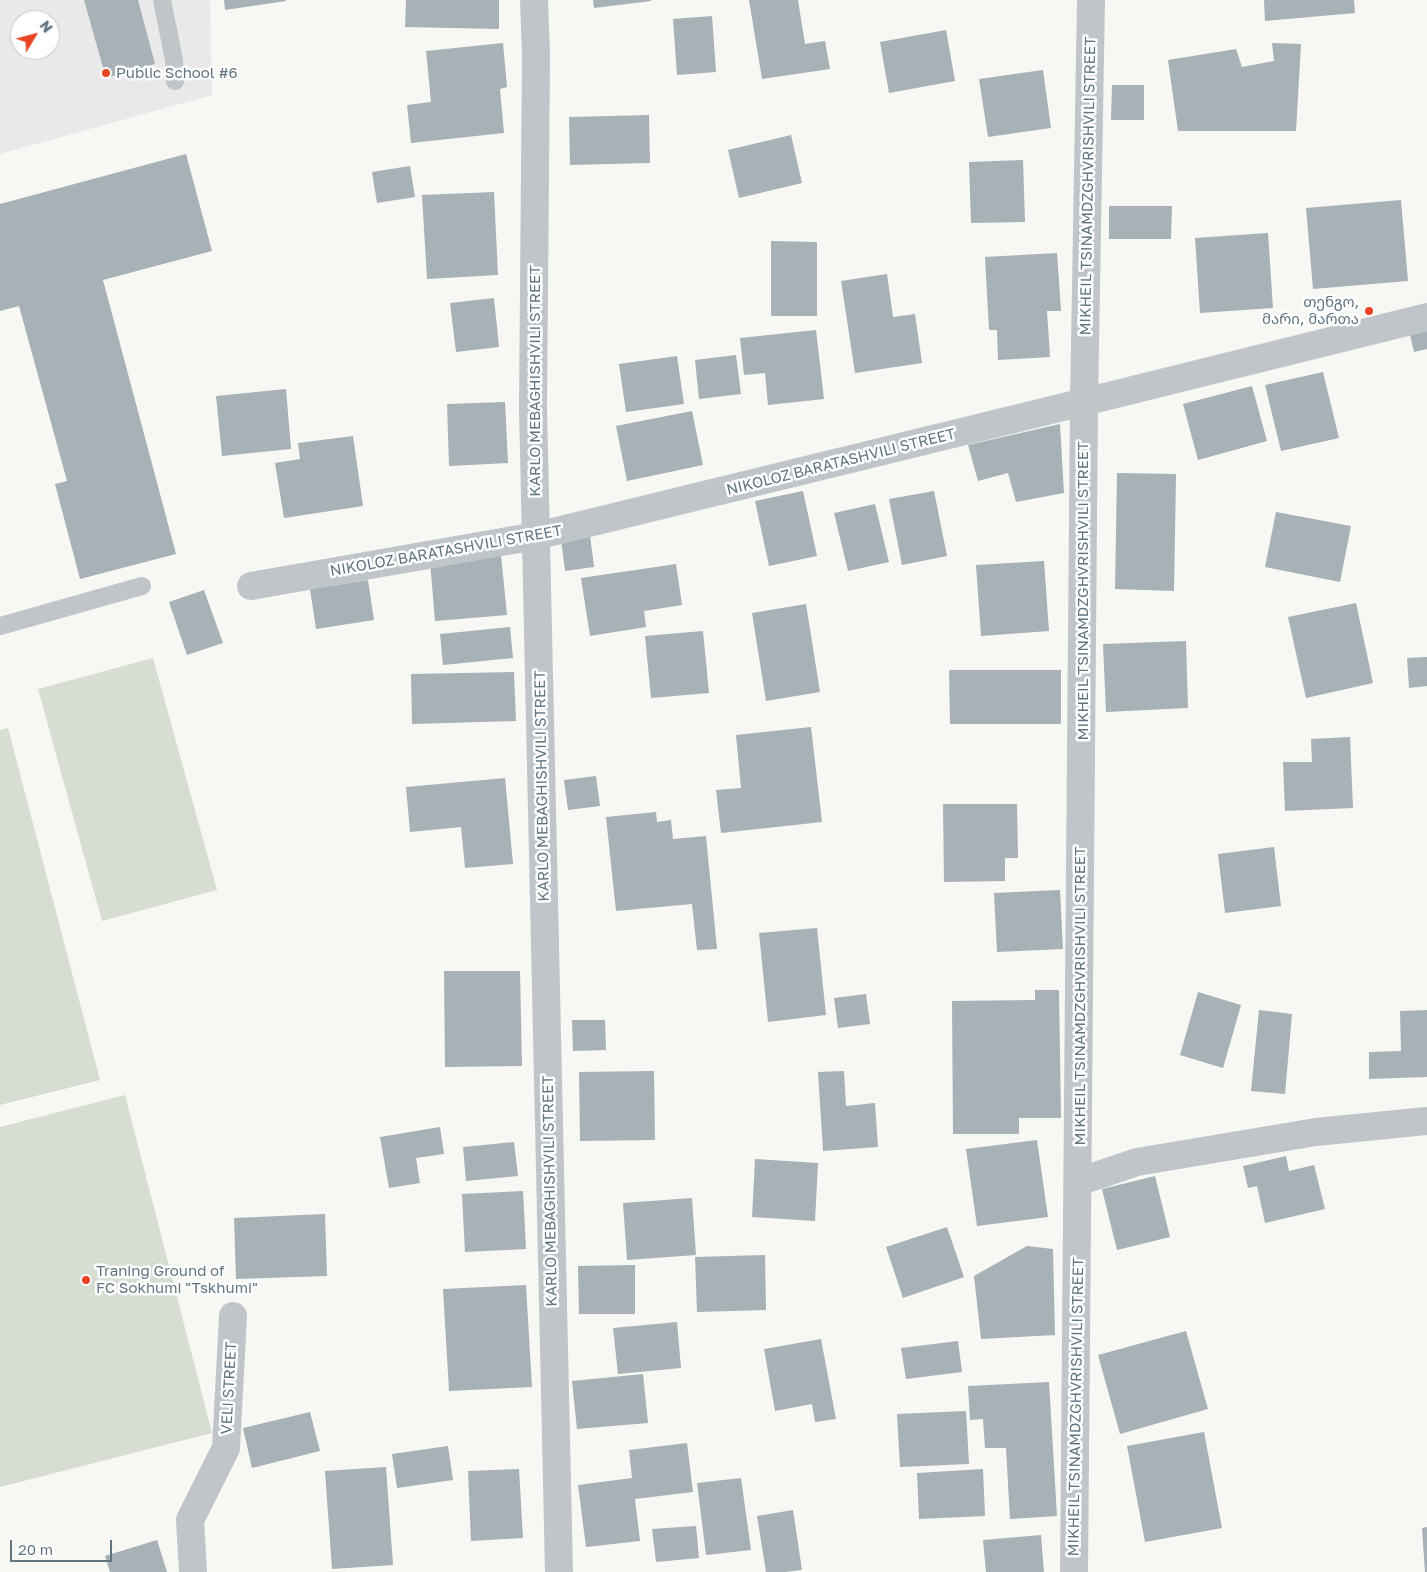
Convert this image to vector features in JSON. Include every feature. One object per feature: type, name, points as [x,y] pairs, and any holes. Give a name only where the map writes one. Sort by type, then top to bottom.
[{"type":"street","name":"KARLO MEBAGHISHVILI STREET","points":[[534,0],[536,54],[533,407],[559,1572]]},
{"type":"street","name":"MIKHEIL TSINAMDZGHVRISHVILI STREET","points":[[1074,1572],[1084,402],[1091,0]]},
{"type":"street","name":"NIKOLOZ BARATASHVILI STREET","points":[[251,586],[536,536],[1427,317]]},
{"type":"street","points":[[1078,1182],[1137,1162],[1316,1132],[1427,1121]]},
{"type":"street","name":"VELI STREET","points":[[193,1572],[190,1520],[226,1448],[232,1316]]},
{"type":"lane","points":[[162,0],[174,60],[175,81]]},
{"type":"lane","points":[[0,626],[142,586]]},
{"type":"shaded area","name":"Public School #6","points":[[0,0],[210,0],[212,95],[0,154]]},
{"type":"shaded area","points":[[153,658],[217,890],[102,921],[38,689]]},
{"type":"shaded area","points":[[8,728],[100,1080],[0,1105],[0,730]]},
{"type":"shaded area","name":"Traning Ground of FC Sokhumi \"Tskhumi\"","points":[[125,1095],[212,1433],[0,1487],[0,1127]]},
{"type":"building","points":[[84,0],[138,0],[155,64],[106,78]]},
{"type":"building","points":[[224,0],[286,0],[286,1],[225,10]]},
{"type":"building","points":[[406,0],[499,0],[499,29],[405,27]]},
{"type":"building","points":[[593,0],[651,0],[651,1],[594,8]]},
{"type":"building","points":[[749,0],[798,0],[805,44],[825,41],[830,69],[762,79]]},
{"type":"building","points":[[1264,0],[1354,0],[1355,13],[1265,21]]},
{"type":"building","points":[[712,16],[716,72],[677,75],[673,19]]},
{"type":"building","points":[[946,30],[955,81],[889,93],[880,42]]},
{"type":"building","points":[[503,43],[507,87],[500,89],[504,133],[411,143],[407,105],[431,102],[426,51]]},
{"type":"building","points":[[1272,43],[1301,44],[1296,131],[1178,131],[1168,60],[1236,49],[1242,67],[1274,61]]},
{"type":"building","points":[[1043,70],[1051,128],[988,137],[979,79]]},
{"type":"building","points":[[1112,85],[1144,85],[1144,120],[1111,120]]},
{"type":"building","points":[[649,115],[650,163],[570,165],[569,117]]},
{"type":"building","points":[[791,135],[802,183],[739,198],[728,150]]},
{"type":"building","points":[[186,154],[212,251],[103,280],[176,554],[80,579],[55,484],[67,481],[19,306],[0,311],[0,204]]},
{"type":"building","points":[[1023,160],[1025,222],[971,223],[969,162]]},
{"type":"building","points":[[410,166],[415,197],[377,203],[372,172]]},
{"type":"building","points":[[494,192],[498,275],[427,279],[422,195]]},
{"type":"building","points":[[1401,200],[1408,281],[1313,289],[1306,208]]},
{"type":"building","points":[[1109,206],[1172,206],[1171,239],[1109,239]]},
{"type":"building","points":[[1268,233],[1273,308],[1200,313],[1195,238]]},
{"type":"building","points":[[771,241],[817,242],[817,316],[771,316]]},
{"type":"building","points":[[1057,253],[1061,311],[1047,311],[1050,357],[998,360],[997,330],[989,330],[985,257]]},
{"type":"building","points":[[887,274],[893,317],[915,314],[922,363],[855,373],[841,281]]},
{"type":"building","points":[[494,298],[499,347],[456,352],[450,303]]},
{"type":"building","points":[[1427,326],[1427,349],[1414,352],[1409,331]]},
{"type":"building","points":[[816,330],[824,399],[768,405],[765,373],[744,375],[740,338]]},
{"type":"building","points":[[736,355],[741,394],[699,399],[695,360]]},
{"type":"building","points":[[677,356],[684,404],[626,412],[619,364]]},
{"type":"building","points":[[1323,372],[1339,438],[1281,451],[1265,385]]},
{"type":"building","points":[[1252,386],[1267,441],[1198,460],[1183,404]]},
{"type":"building","points":[[286,389],[291,449],[222,456],[216,396]]},
{"type":"building","points":[[505,402],[508,463],[449,466],[447,404]]},
{"type":"building","points":[[692,411],[703,465],[627,481],[616,426]]},
{"type":"building","points":[[1060,424],[1064,493],[1016,502],[1008,473],[978,481],[968,445]]},
{"type":"building","points":[[353,436],[363,506],[284,518],[275,463],[300,459],[298,443]]},
{"type":"building","points":[[1117,473],[1176,474],[1174,591],[1115,589]]},
{"type":"building","points":[[803,491],[817,556],[769,566],[755,501]]},
{"type":"building","points":[[934,491],[947,556],[902,565],[889,499]]},
{"type":"building","points":[[875,504],[889,562],[848,571],[834,513]]},
{"type":"building","points":[[1276,512],[1351,526],[1340,582],[1265,567]]},
{"type":"building","points":[[590,535],[594,567],[565,571],[561,539]]},
{"type":"building","points":[[501,555],[507,615],[435,621],[430,561]]},
{"type":"building","points":[[1044,561],[1049,631],[981,636],[976,565]]},
{"type":"building","points":[[676,564],[682,605],[644,611],[646,627],[590,636],[581,578]]},
{"type":"building","points":[[368,580],[374,620],[316,629],[310,589]]},
{"type":"building","points":[[204,590],[223,643],[187,655],[169,602]]},
{"type":"building","points":[[1356,603],[1373,683],[1306,698],[1288,617]]},
{"type":"building","points":[[806,604],[820,692],[766,701],[752,613]]},
{"type":"building","points":[[510,627],[513,658],[443,665],[440,634]]},
{"type":"building","points":[[703,631],[709,693],[651,698],[645,636]]},
{"type":"building","points":[[1186,641],[1188,708],[1106,712],[1103,644]]},
{"type":"building","points":[[1427,657],[1427,686],[1409,688],[1407,658]]},
{"type":"building","points":[[949,670],[1061,670],[1061,724],[950,724]]},
{"type":"building","points":[[514,672],[516,721],[412,724],[411,674]]},
{"type":"building","points":[[811,727],[822,822],[721,833],[716,790],[741,788],[736,735]]},
{"type":"building","points":[[1350,737],[1353,808],[1285,811],[1283,762],[1312,762],[1311,739]]},
{"type":"building","points":[[596,776],[600,806],[568,810],[564,780]]},
{"type":"building","points":[[505,778],[513,864],[465,868],[461,827],[410,832],[406,787]]},
{"type":"building","points":[[943,804],[1017,804],[1018,858],[1005,858],[1005,881],[944,882]]},
{"type":"building","points":[[656,812],[657,822],[671,820],[673,839],[706,836],[717,949],[697,950],[692,904],[616,911],[606,817]]},
{"type":"building","points":[[1274,847],[1281,906],[1225,913],[1218,854]]},
{"type":"building","points":[[1060,890],[1063,949],[997,952],[994,893]]},
{"type":"building","points":[[817,928],[826,1015],[768,1022],[759,933]]},
{"type":"building","points":[[444,971],[520,971],[522,1066],[445,1067]]},
{"type":"building","points":[[1035,990],[1059,990],[1061,1118],[1019,1118],[1019,1134],[953,1134],[952,1001],[1035,1000]]},
{"type":"building","points":[[1198,992],[1241,1005],[1223,1068],[1180,1055]]},
{"type":"building","points":[[866,994],[870,1024],[838,1028],[834,998]]},
{"type":"building","points":[[1259,1010],[1292,1014],[1285,1094],[1251,1091]]},
{"type":"building","points":[[1427,1010],[1427,1077],[1369,1079],[1369,1052],[1401,1051],[1400,1011]]},
{"type":"building","points":[[572,1020],[605,1020],[606,1050],[573,1051]]},
{"type":"building","points":[[654,1071],[655,1140],[580,1141],[579,1072]]},
{"type":"building","points":[[844,1071],[846,1106],[875,1103],[878,1147],[823,1151],[818,1072]]},
{"type":"building","points":[[440,1127],[444,1154],[416,1158],[420,1183],[389,1188],[380,1137]]},
{"type":"building","points":[[1037,1140],[1048,1217],[977,1226],[966,1149]]},
{"type":"building","points":[[514,1142],[518,1176],[466,1181],[463,1147]]},
{"type":"building","points":[[1286,1156],[1289,1171],[1314,1165],[1325,1209],[1265,1223],[1257,1186],[1248,1188],[1243,1166]]},
{"type":"building","points":[[755,1159],[818,1163],[815,1221],[752,1217]]},
{"type":"building","points":[[1155,1176],[1170,1237],[1117,1250],[1102,1189]]},
{"type":"building","points":[[523,1191],[526,1249],[465,1252],[462,1194]]},
{"type":"building","points":[[692,1198],[696,1255],[627,1260],[623,1203]]},
{"type":"building","points":[[325,1214],[327,1276],[236,1279],[234,1218]]},
{"type":"building","points":[[947,1227],[964,1277],[903,1298],[886,1247]]},
{"type":"building","points":[[1027,1246],[1053,1249],[1055,1335],[981,1339],[974,1276]]},
{"type":"building","points":[[765,1255],[766,1310],[697,1312],[695,1257]]},
{"type":"building","points":[[635,1265],[635,1314],[579,1314],[578,1266]]},
{"type":"building","points":[[526,1285],[532,1387],[449,1391],[443,1289]]},
{"type":"building","points":[[677,1322],[681,1368],[618,1374],[613,1328]]},
{"type":"building","points":[[1186,1331],[1208,1409],[1120,1434],[1098,1355]]},
{"type":"building","points":[[821,1339],[836,1419],[815,1422],[812,1404],[775,1411],[764,1349]]},
{"type":"building","points":[[958,1341],[962,1372],[906,1379],[901,1348]]},
{"type":"building","points":[[643,1374],[648,1423],[577,1429],[572,1381]]},
{"type":"building","points":[[1049,1382],[1057,1516],[1010,1519],[1006,1448],[985,1448],[983,1419],[970,1420],[968,1386]]},
{"type":"building","points":[[966,1411],[969,1464],[900,1467],[897,1414]]},
{"type":"building","points":[[310,1412],[320,1451],[252,1468],[243,1428]]},
{"type":"building","points":[[1204,1432],[1222,1528],[1145,1542],[1127,1446]]},
{"type":"building","points":[[687,1443],[693,1492],[635,1499],[640,1541],[586,1547],[578,1485],[632,1478],[629,1450]]},
{"type":"building","points":[[448,1446],[453,1480],[397,1488],[392,1454]]},
{"type":"building","points":[[386,1467],[393,1565],[332,1569],[325,1471]]},
{"type":"building","points":[[519,1469],[523,1538],[471,1541],[468,1471]]},
{"type":"building","points":[[983,1469],[985,1516],[919,1519],[917,1473]]},
{"type":"building","points":[[741,1478],[751,1550],[706,1555],[697,1483]]},
{"type":"building","points":[[793,1510],[802,1570],[766,1572],[757,1516]]},
{"type":"building","points":[[696,1526],[699,1558],[656,1562],[652,1529]]},
{"type":"building","points":[[1427,1527],[1427,1572],[1425,1572],[1422,1528]]},
{"type":"building","points":[[1041,1535],[1044,1572],[986,1572],[983,1540]]},
{"type":"building","points":[[157,1540],[167,1572],[110,1572],[105,1556]]},
{"type":"place","name":"Public School #6","points":[[106,73]]},
{"type":"place","name":"თენგო, მარი, მართა","points":[[1369,311]]},
{"type":"place","name":"Traning Ground of FC Sokhumi \"Tskhumi\"","points":[[86,1280]]}]
